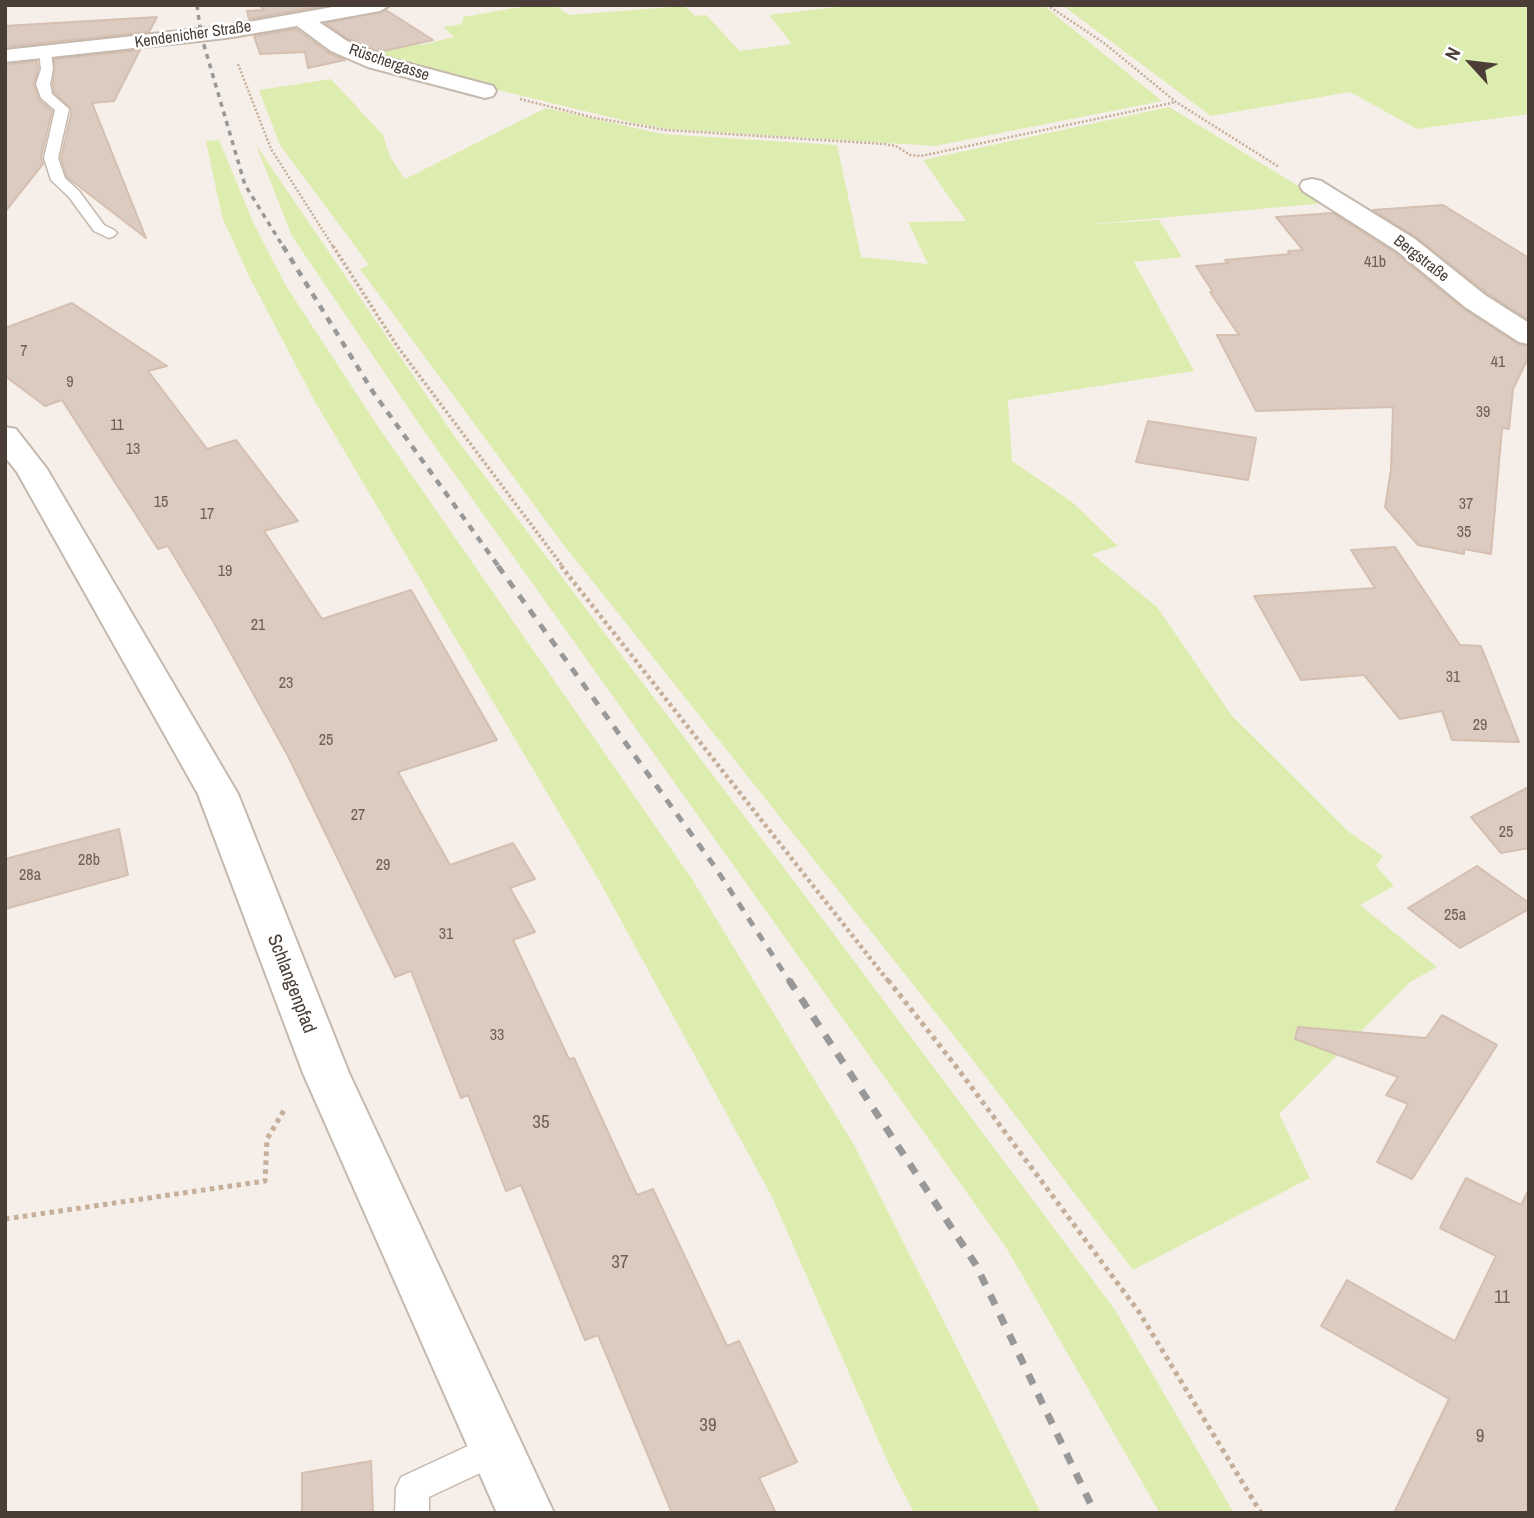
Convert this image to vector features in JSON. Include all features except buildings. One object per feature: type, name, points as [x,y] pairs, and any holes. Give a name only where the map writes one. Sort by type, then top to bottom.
[{"type":"street","name":"Kendenicher Straße","points":[[5,56],[186,37],[380,5]]},
{"type":"street","name":"Rüschergasse","points":[[301,19],[339,46],[376,62],[485,91]]},
{"type":"street","name":"Bergstraße","points":[[1312,186],[1406,245],[1475,301],[1529,335]]},
{"type":"street","name":"Schlangenpfad","points":[[14,460],[218,794],[326,1073],[526,1513]]},
{"type":"lane","points":[[45,52],[47,69],[43,84],[46,95],[62,109],[51,158],[58,180],[74,194],[99,228],[109,233]]},
{"type":"lane","points":[[412,1513],[413,1488],[498,1448]]},
{"type":"path","points":[[1047,5],[1104,43],[1176,102],[1238,143],[1312,186]]},
{"type":"path","points":[[243,76],[271,149],[397,346],[526,521],[955,1065],[1139,1311],[1261,1513]]},
{"type":"path","points":[[485,91],[607,120],[666,130],[884,144],[896,146],[910,155],[922,156],[1176,102]]},
{"type":"path","points":[[5,1219],[265,1181],[267,1139],[295,1093],[326,1073]]},
{"type":"green space","points":[[532,5],[555,5],[569,15],[684,6],[695,16],[706,15],[740,51],[792,44],[769,15],[852,5],[1043,5],[1162,101],[935,146],[668,129],[403,67],[355,45],[402,35],[421,45],[454,37],[443,27],[462,24],[463,17]]},
{"type":"green space","points":[[1062,5],[1529,5],[1529,114],[1417,129],[1350,92],[1211,116]]},
{"type":"green space","points":[[331,79],[383,135],[390,157],[405,179],[546,108],[662,134],[837,145],[861,257],[928,264],[908,222],[966,221],[923,160],[1169,107],[1326,203],[1081,225],[1159,220],[1182,257],[1134,262],[1194,371],[1008,400],[1012,461],[1072,502],[1118,546],[1092,554],[1157,607],[1232,716],[1348,831],[1383,856],[1376,866],[1394,886],[1360,905],[1437,967],[1410,982],[1279,1114],[1310,1178],[1133,1270],[966,1051],[563,544],[360,269],[369,265],[280,145],[259,90]]},
{"type":"green space","points":[[219,140],[253,222],[286,286],[379,428],[692,879],[854,1145],[1041,1513],[914,1513],[887,1460],[772,1197],[600,882],[314,400],[249,276],[222,217],[206,141]]},
{"type":"green space","points":[[256,145],[455,437],[825,922],[1115,1310],[1234,1513],[1160,1513],[1007,1249],[426,434],[292,236]]},
{"type":"railway","points":[[197,5],[201,35],[245,185],[284,248]]},
{"type":"railway","points":[[283,246],[373,392],[499,567]]},
{"type":"railway","points":[[498,566],[715,867],[790,982]]},
{"type":"railway","points":[[789,980],[976,1265],[1095,1513]]}]
